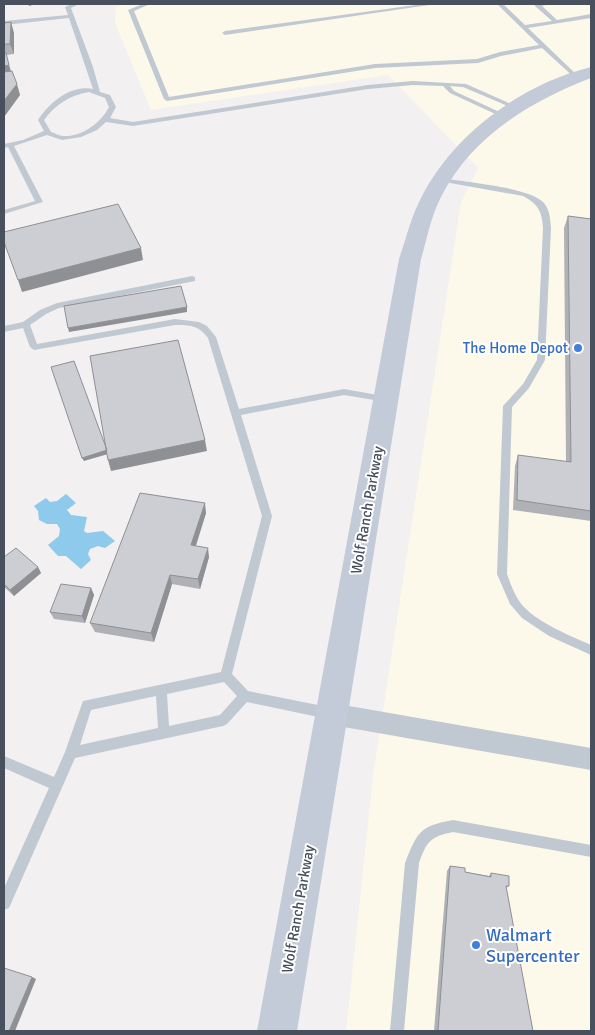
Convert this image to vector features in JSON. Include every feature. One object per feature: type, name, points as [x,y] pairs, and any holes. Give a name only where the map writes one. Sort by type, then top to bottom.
[{"type":"street","name":"Wolf Ranch Parkway","points":[[277,1031],[410,259],[430,199],[441,180],[466,149],[491,125],[538,94],[584,75]]},
{"type":"street","points":[[332,714],[591,759]]},
{"type":"lane","points":[[76,4],[68,7],[96,91]]},
{"type":"lane","points":[[147,4],[131,10],[167,99],[376,66],[478,62],[500,54],[544,46]]},
{"type":"lane","points":[[226,33],[433,4]]},
{"type":"lane","points":[[500,4],[544,46],[584,75]]},
{"type":"lane","points":[[546,4],[537,5],[556,22]]},
{"type":"lane","points":[[5,22],[71,16]]},
{"type":"lane","points":[[524,27],[591,16]]},
{"type":"lane","points":[[107,120],[133,124],[368,87],[414,83],[464,86],[510,112]]},
{"type":"lane","points":[[444,84],[452,92],[510,112]]},
{"type":"lane","points":[[4,212],[39,202],[7,145],[46,132],[60,137],[79,135],[98,128],[107,120],[112,106],[110,99],[106,94],[96,91],[78,91],[60,99],[41,120],[46,132]]},
{"type":"lane","points":[[441,180],[525,194],[538,200],[546,210],[547,228],[540,360],[526,386],[508,406],[502,574],[509,592],[520,610],[544,627],[591,650]]},
{"type":"lane","points":[[4,329],[26,324],[43,312],[56,306],[192,279]]},
{"type":"lane","points":[[26,324],[34,348],[175,322],[192,322],[205,327],[212,337],[267,516],[226,676]]},
{"type":"lane","points":[[236,413],[344,392],[386,399]]},
{"type":"lane","points":[[4,903],[71,753],[87,705],[226,676]]},
{"type":"lane","points":[[226,676],[245,696],[332,714]]},
{"type":"lane","points":[[161,689],[164,732]]},
{"type":"lane","points":[[71,753],[223,720],[245,696]]},
{"type":"lane","points":[[4,762],[57,785]]},
{"type":"lane","points":[[397,1031],[412,863],[421,841],[432,830],[453,826],[591,851]]},
{"type":"shaded area","points":[[125,4],[591,4],[591,1031],[346,1031],[373,776],[461,202],[478,168],[388,75],[151,110],[115,23],[116,7]]},
{"type":"water","points":[[66,494],[76,503],[67,510],[71,515],[87,517],[84,531],[87,533],[103,531],[115,541],[105,548],[98,546],[90,549],[88,554],[91,560],[81,569],[66,556],[58,556],[48,545],[59,536],[60,529],[57,524],[47,524],[39,520],[38,511],[34,506],[46,498],[50,502],[57,501]]},
{"type":"building","points":[[11,22],[10,44],[4,44],[4,23]]},
{"type":"building","points":[[4,53],[6,53],[9,65],[4,66]]},
{"type":"building","points":[[12,71],[17,84],[4,101],[4,72]]},
{"type":"building","points":[[118,204],[141,248],[18,280],[4,242],[4,232]]},
{"type":"building","name":"The Home Depot","points":[[568,216],[591,219],[591,511],[517,500],[518,455],[571,462]]},
{"type":"building","points":[[181,286],[187,307],[68,328],[64,306]]},
{"type":"building","points":[[178,340],[205,440],[108,460],[90,356]]},
{"type":"building","points":[[74,361],[107,450],[82,458],[51,367]]},
{"type":"building","points":[[140,493],[205,503],[191,545],[208,548],[198,579],[170,575],[151,633],[90,623]]},
{"type":"building","points":[[16,548],[38,567],[10,590],[4,584],[4,557]]},
{"type":"building","points":[[61,584],[91,588],[82,616],[50,612]]},
{"type":"building","name":"Walmart Supercenter","points":[[450,866],[465,868],[465,872],[491,877],[491,873],[509,876],[509,886],[506,886],[533,1031],[438,1031]]},
{"type":"building","points":[[4,968],[32,977],[9,1031],[4,1031]]},
{"type":"place","name":"The Home Depot","points":[[578,348]]},
{"type":"place","name":"Walmart Supercenter","points":[[476,945]]}]
